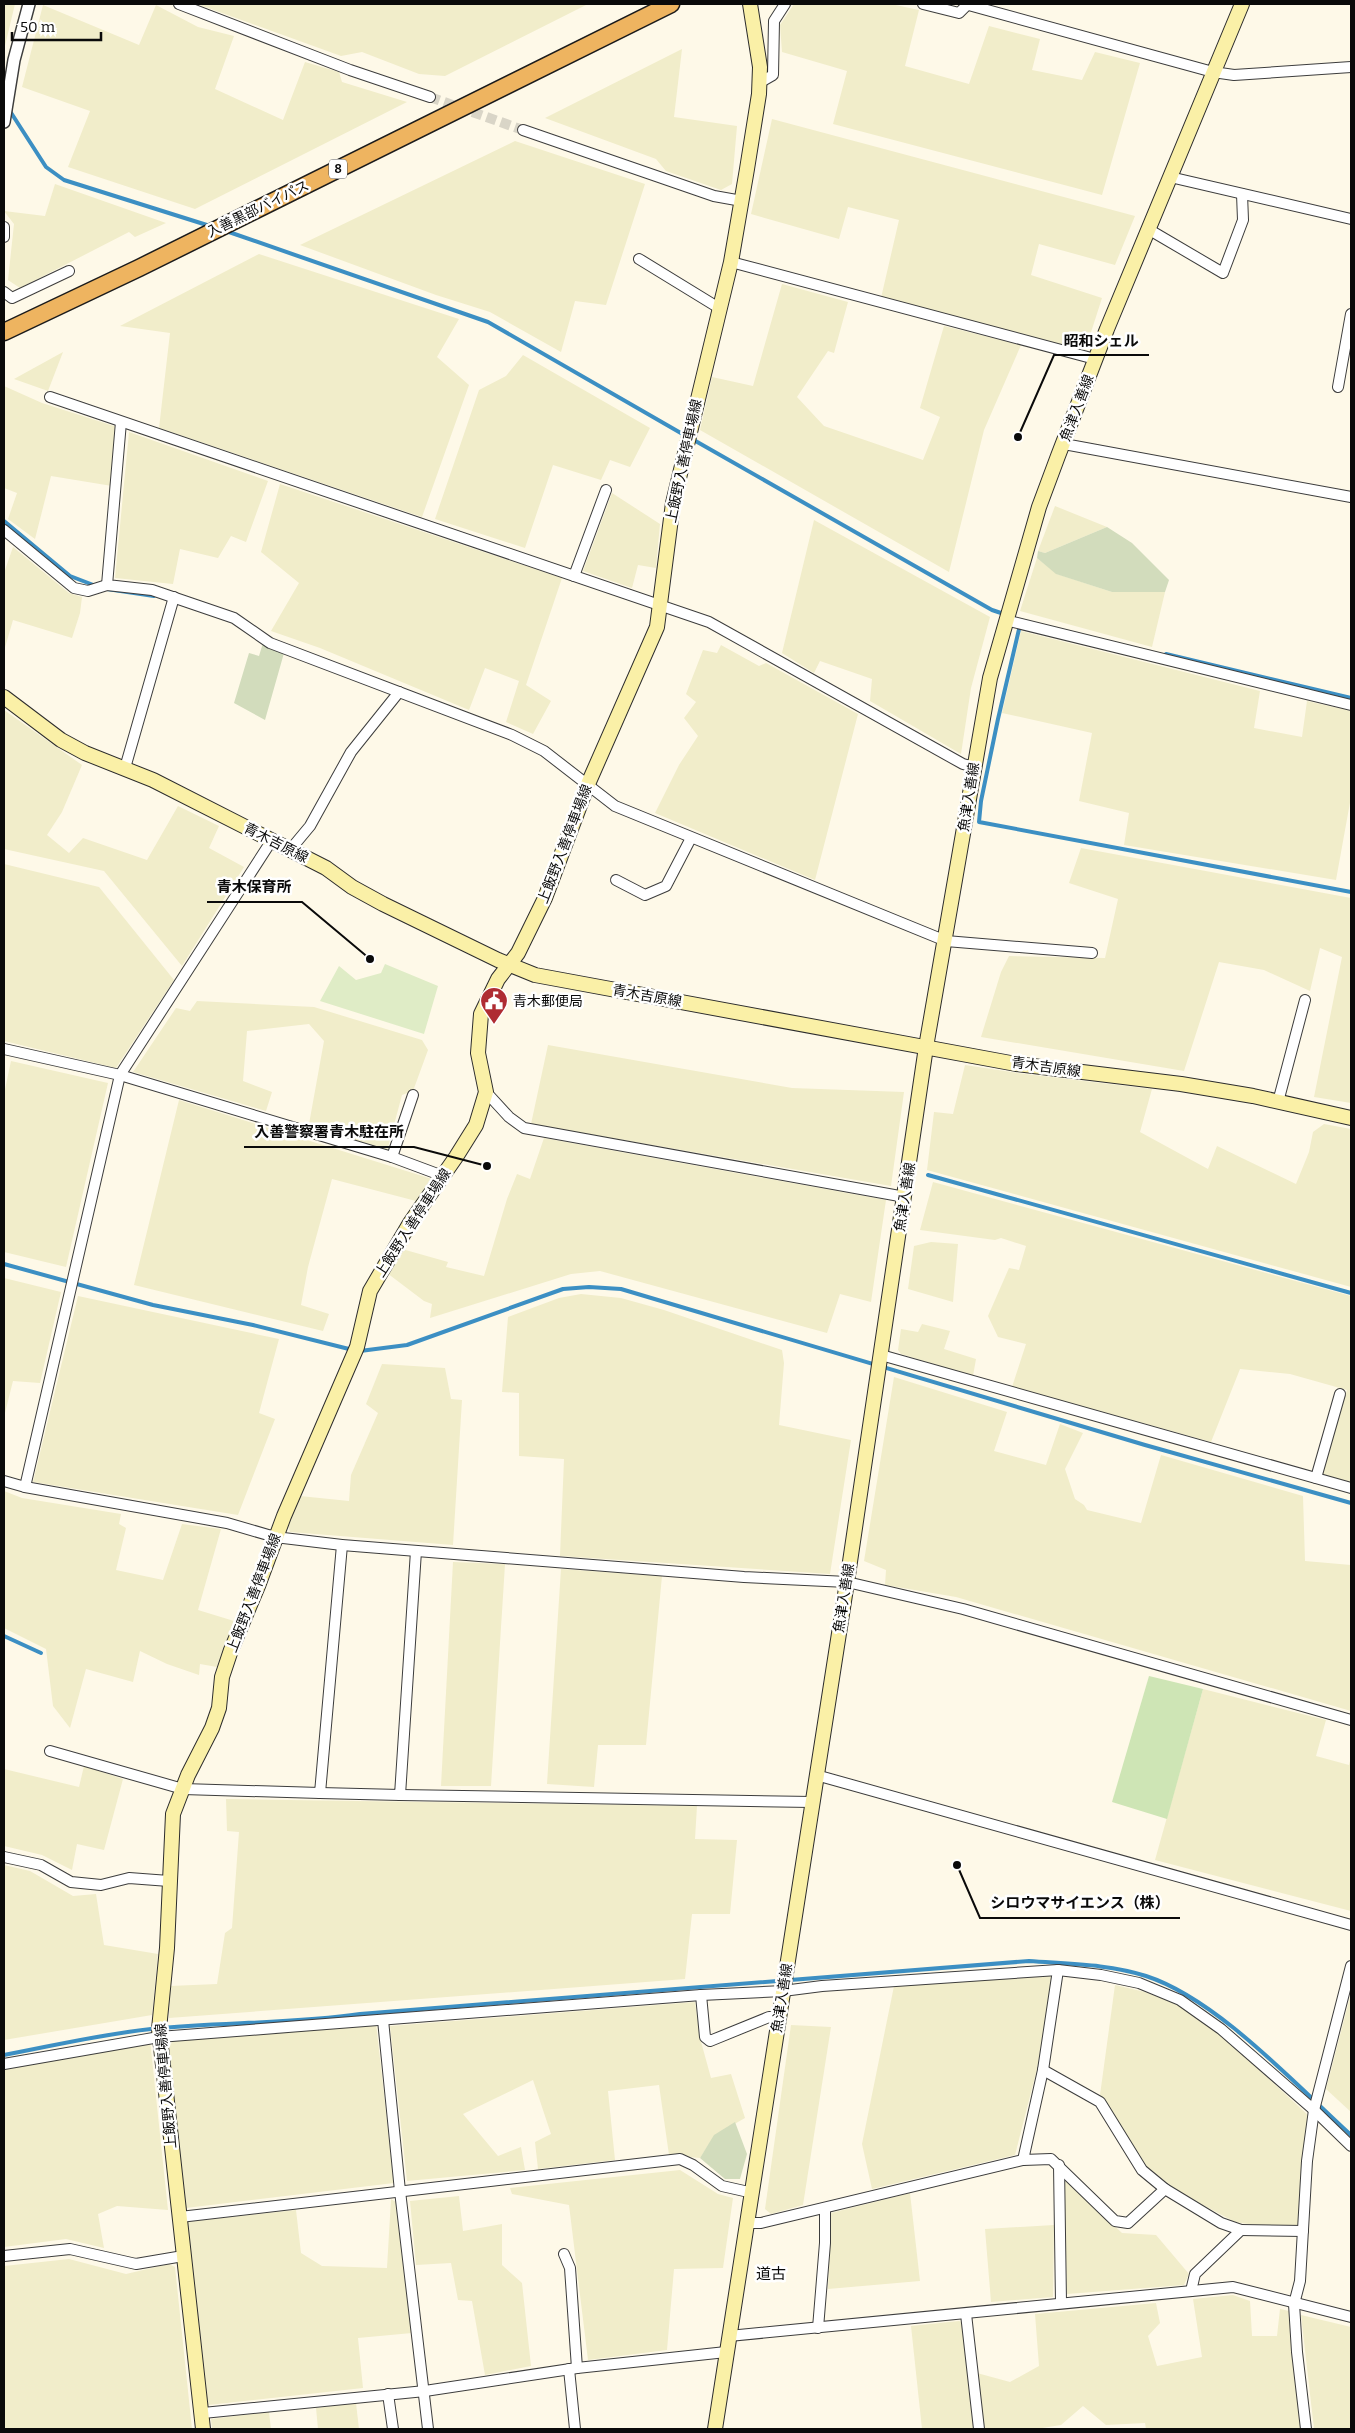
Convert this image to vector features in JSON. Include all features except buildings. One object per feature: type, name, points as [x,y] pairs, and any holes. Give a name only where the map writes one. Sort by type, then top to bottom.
[{"type":"highway","name":"入善黒部バイパス","points":[[4,332],[139,268],[671,4]]},
{"type":"main road","name":"上飯野入善停車場線","points":[[203,2429],[203,2413],[183,2256],[159,2037],[168,1948],[173,1814],[212,1728],[219,1708],[222,1677],[275,1537],[357,1347],[370,1290],[410,1223],[476,1125],[486,1092],[478,1053],[481,1014],[498,979],[518,953],[545,898],[588,784],[657,627],[673,503],[730,262],[742,201],[759,83],[758,48],[750,4]]},
{"type":"main road","name":"魚津入善線","points":[[715,2429],[847,1582],[926,1047],[946,941],[990,678],[1005,620],[1039,507],[1095,359],[1242,4]]},
{"type":"main road","name":"青木吉原線","points":[[4,698],[61,740],[85,753],[125,768],[272,840],[326,868],[352,887],[375,900],[534,975],[1016,1064],[1181,1084],[1351,1118]]},
{"type":"street","points":[[4,122],[14,60],[29,4]]},
{"type":"street","points":[[178,4],[350,70],[430,97]]},
{"type":"street","points":[[759,83],[773,75],[774,21],[785,4]]},
{"type":"street","points":[[923,4],[959,13],[966,4],[1213,72],[1234,75],[1351,67]]},
{"type":"street","points":[[523,130],[714,196],[742,201]]},
{"type":"street","points":[[1170,177],[1351,219]]},
{"type":"street","points":[[1148,229],[1223,273],[1244,220],[1242,194]]},
{"type":"street","points":[[4,227],[4,237]]},
{"type":"street","points":[[639,259],[719,308]]},
{"type":"street","points":[[730,262],[1095,359]]},
{"type":"street","points":[[4,292],[12,298],[69,271]]},
{"type":"street","points":[[1338,387],[1351,314]]},
{"type":"street","points":[[50,397],[709,622],[963,764],[974,767]]},
{"type":"street","points":[[107,585],[121,422]]},
{"type":"street","points":[[1064,444],[1351,498]]},
{"type":"street","points":[[574,576],[606,490]]},
{"type":"street","points":[[4,530],[74,588],[88,591],[107,585],[152,590],[234,618],[270,643],[512,735],[544,751],[615,806],[946,941],[1092,953]]},
{"type":"street","points":[[125,768],[174,597]]},
{"type":"street","points":[[1005,620],[1351,704]]},
{"type":"street","points":[[290,850],[310,826],[351,752],[399,692]]},
{"type":"street","points":[[616,880],[645,895],[666,886],[691,838]]},
{"type":"street","points":[[25,1487],[120,1075],[272,840]]},
{"type":"street","points":[[1278,1102],[1305,1000]]},
{"type":"street","points":[[4,1049],[120,1075],[392,1157],[443,1176]]},
{"type":"street","points":[[486,1092],[508,1117],[524,1128],[905,1197]]},
{"type":"street","points":[[392,1157],[413,1096]]},
{"type":"street","points":[[881,1354],[1351,1488]]},
{"type":"street","points":[[1316,1478],[1340,1394]]},
{"type":"street","points":[[4,1481],[25,1487],[227,1522],[275,1537],[342,1545],[744,1577],[847,1582],[963,1609],[1351,1720]]},
{"type":"street","points":[[320,1793],[342,1545]]},
{"type":"street","points":[[400,1795],[416,1551]]},
{"type":"street","points":[[50,1751],[183,1789],[400,1795],[812,1802]]},
{"type":"street","points":[[816,1775],[1351,1925]]},
{"type":"street","points":[[4,1858],[41,1865],[71,1882],[101,1885],[129,1878],[169,1881]]},
{"type":"street","points":[[1306,2429],[1297,2352],[1294,2304],[1300,2281],[1307,2161],[1314,2110],[1351,1966]]},
{"type":"street","points":[[1023,2160],[1044,2070],[1058,1970]]},
{"type":"street","points":[[4,2064],[159,2037],[701,1995],[783,1991],[822,1986],[1058,1970],[1101,1974],[1138,1983],[1180,2000],[1221,2029],[1314,2110],[1351,2146]]},
{"type":"street","points":[[701,1995],[705,2037],[710,2041],[769,2017],[779,2017]]},
{"type":"street","points":[[383,2020],[400,2191],[428,2429]]},
{"type":"street","points":[[1044,2070],[1100,2102],[1142,2170],[1165,2189],[1221,2223],[1241,2230],[1303,2231]]},
{"type":"street","points":[[180,2217],[680,2159],[693,2165],[722,2186],[752,2193]]},
{"type":"street","points":[[748,2223],[761,2223],[1023,2160],[1051,2159],[1115,2220],[1128,2223],[1165,2189]]},
{"type":"street","points":[[1059,2165],[1060,2302]]},
{"type":"street","points":[[818,2328],[825,2243],[825,2208]]},
{"type":"street","points":[[1191,2291],[1195,2274],[1241,2230]]},
{"type":"street","points":[[4,2256],[70,2248],[136,2264],[183,2256]]},
{"type":"street","points":[[564,2254],[570,2268],[575,2429]]},
{"type":"street","points":[[729,2336],[966,2314],[1060,2302],[1233,2286],[1294,2304],[1351,2317]]},
{"type":"street","points":[[966,2314],[979,2429]]},
{"type":"street","points":[[203,2413],[424,2390],[573,2368],[726,2352]]},
{"type":"street","points":[[388,2394],[393,2429]]},
{"type":"shaded area","points":[[4,4],[15,4],[4,50]]},
{"type":"shaded area","points":[[197,4],[588,4],[445,76],[419,74],[362,52],[341,56]]},
{"type":"shaded area","points":[[794,4],[891,4],[919,10],[905,66],[969,84],[989,26],[1040,39],[1032,70],[1082,80],[1095,52],[1140,63],[1102,195],[833,124],[847,71],[782,52],[780,25]]},
{"type":"shaded area","points":[[43,5],[139,45],[156,5],[198,27],[234,36],[215,89],[283,120],[305,62],[339,72],[342,82],[407,102],[195,209],[68,167],[90,111],[22,87]]},
{"type":"shaded area","points":[[682,49],[674,117],[737,126],[732,184],[721,190],[666,171],[656,159],[545,118]]},
{"type":"shaded area","points":[[772,119],[1135,216],[1115,265],[1039,244],[1031,275],[1102,298],[1085,351],[881,298],[899,220],[848,207],[839,239],[751,214]]},
{"type":"shaded area","points":[[515,141],[645,184],[606,305],[575,301],[561,352],[490,312],[436,295],[300,245]]},
{"type":"shaded area","points":[[55,184],[166,223],[135,237],[129,232],[20,288],[8,280],[14,224],[4,211],[45,216]]},
{"type":"shaded area","points":[[259,254],[459,319],[437,357],[469,385],[422,517],[159,428],[170,333],[120,326]]},
{"type":"shaded area","points":[[782,284],[848,302],[834,353],[828,351],[797,397],[824,426],[923,460],[940,417],[920,408],[944,326],[1021,345],[984,430],[949,572],[700,430],[712,377],[753,386]]},
{"type":"shaded area","points":[[63,352],[48,391],[14,379]]},
{"type":"shaded area","points":[[523,355],[650,428],[630,467],[610,460],[601,480],[553,465],[525,548],[435,519],[479,390],[506,376]]},
{"type":"shaded area","points":[[4,386],[42,403],[117,427],[112,486],[51,476],[35,539],[8,519],[17,493],[4,488]]},
{"type":"shaded area","points":[[129,432],[268,481],[246,542],[231,536],[218,558],[180,549],[173,584],[115,578]]},
{"type":"shaded area","points":[[280,484],[562,578],[526,685],[551,701],[533,734],[506,722],[519,681],[485,668],[469,710],[320,648],[271,631],[299,583],[261,552]]},
{"type":"shaded area","points":[[612,493],[660,524],[656,568],[638,565],[632,588],[583,571]]},
{"type":"shaded area","points":[[1055,506],[1107,527],[1045,553],[1038,551]]},
{"type":"shaded area","points":[[814,520],[990,617],[971,688],[961,754],[870,701],[872,679],[820,661],[814,673],[782,653]]},
{"type":"shaded area","points":[[13,547],[69,593],[82,597],[80,613],[72,638],[13,620],[4,651],[4,573]]},
{"type":"shaded area","points":[[1037,558],[1057,574],[1112,592],[1165,592],[1152,647],[1020,611]]},
{"type":"shaded area","points":[[1021,631],[1260,691],[1254,728],[1302,737],[1307,701],[1351,711],[1351,797],[1336,880],[1124,845],[1129,813],[1079,801],[1092,733],[1002,713]]},
{"type":"shaded area","points":[[721,645],[759,666],[766,663],[858,714],[815,880],[655,813],[679,765],[698,736],[684,718],[696,702],[686,694],[703,650],[717,653]]},
{"type":"shaded area","points":[[4,710],[82,765],[62,812],[47,835],[69,853],[83,838],[147,860],[178,806],[219,826],[209,848],[244,867],[182,966],[104,871],[4,849]]},
{"type":"shaded area","points":[[1081,848],[1351,898],[1351,1103],[1314,1097],[1342,957],[1320,948],[1310,991],[1264,970],[1219,962],[1184,1071],[981,1037],[1001,972],[1009,956],[1105,958],[1118,899],[1069,883]]},
{"type":"shaded area","points":[[4,864],[99,887],[174,980],[116,1068],[4,1041]]},
{"type":"shaded area","points":[[197,1001],[314,1007],[422,1040],[428,1050],[413,1091],[402,1095],[387,1151],[309,1124],[324,1041],[309,1024],[247,1031],[243,1081],[272,1092],[266,1111],[133,1072],[176,1008],[190,1011]]},
{"type":"shaded area","points":[[548,1045],[792,1088],[904,1092],[891,1186],[531,1124]]},
{"type":"shaded area","points":[[11,1061],[108,1083],[66,1267],[4,1252],[4,1094]]},
{"type":"shaded area","points":[[965,1065],[1152,1089],[1140,1132],[1208,1169],[1217,1146],[1296,1184],[1309,1152],[1313,1132],[1324,1124],[1351,1129],[1351,1287],[927,1170],[934,1112],[953,1114]]},
{"type":"shaded area","points":[[179,1100],[432,1179],[416,1201],[332,1179],[308,1267],[301,1305],[329,1314],[323,1331],[134,1285]]},
{"type":"shaded area","points":[[544,1138],[886,1200],[871,1302],[840,1294],[827,1333],[600,1271],[571,1274],[430,1318],[432,1304],[424,1301],[387,1273],[402,1249],[448,1262],[446,1267],[484,1276],[507,1199],[517,1174],[530,1179]]},
{"type":"shaded area","points":[[933,1182],[1351,1296],[1351,1483],[1322,1475],[1347,1390],[1290,1374],[1240,1369],[1211,1442],[1012,1387],[1026,1344],[998,1337],[988,1316],[1009,1268],[1019,1270],[1026,1246],[1001,1238],[995,1240],[920,1230]]},
{"type":"shaded area","points":[[931,1242],[958,1244],[953,1302],[908,1289],[914,1246]]},
{"type":"shaded area","points":[[4,1278],[61,1292],[40,1383],[13,1381],[4,1417]]},
{"type":"shaded area","points":[[581,1294],[621,1298],[664,1310],[782,1350],[784,1363],[779,1425],[851,1440],[830,1574],[560,1556],[564,1459],[519,1456],[519,1393],[502,1392],[508,1317],[559,1298]]},
{"type":"shaded area","points":[[78,1296],[279,1339],[259,1413],[275,1419],[238,1515],[33,1482]]},
{"type":"shaded area","points":[[922,1324],[950,1331],[944,1349],[976,1359],[973,1376],[901,1354],[898,1350],[901,1329],[918,1332]]},
{"type":"shaded area","points":[[382,1364],[445,1368],[451,1399],[462,1400],[453,1545],[290,1532],[288,1526],[300,1496],[349,1501],[351,1475],[378,1413],[366,1404]]},
{"type":"shaded area","points":[[894,1377],[1007,1412],[994,1451],[1046,1465],[1060,1424],[1083,1433],[1065,1469],[1075,1499],[1084,1505],[1087,1510],[1141,1523],[1161,1455],[1303,1496],[1305,1561],[1351,1565],[1351,1711],[956,1597],[885,1585],[886,1570],[864,1561]]},
{"type":"shaded area","points":[[4,1491],[22,1498],[121,1514],[119,1524],[126,1528],[116,1570],[163,1580],[182,1524],[221,1529],[198,1610],[234,1621],[217,1667],[200,1664],[199,1675],[167,1664],[140,1651],[133,1682],[86,1669],[70,1728],[53,1706],[46,1649],[4,1628]]},
{"type":"shaded area","points":[[453,1562],[505,1564],[491,1786],[441,1786]]},
{"type":"shaded area","points":[[561,1569],[662,1576],[646,1745],[598,1745],[594,1787],[547,1784]]},
{"type":"shaded area","points":[[1203,1689],[1326,1720],[1316,1756],[1349,1765],[1351,1757],[1351,1911],[1155,1860]]},
{"type":"shaded area","points":[[84,1766],[123,1779],[104,1850],[77,1844],[72,1870],[42,1855],[4,1846],[4,1769],[79,1787]]},
{"type":"shaded area","points":[[226,1799],[697,1806],[695,1839],[737,1840],[730,1914],[692,1914],[685,1979],[169,2018],[170,1986],[217,1984],[225,1933],[232,1928],[239,1832],[227,1831]]},
{"type":"shaded area","points":[[4,1865],[30,1871],[73,1896],[96,1894],[104,1945],[158,1954],[152,2015],[4,2040]]},
{"type":"shaded area","points":[[1053,1975],[1037,2069],[1015,2155],[872,2189],[862,2144],[894,1986]]},
{"type":"shaded area","points":[[1115,1985],[1145,1992],[1171,2002],[1198,2017],[1231,2044],[1308,2115],[1298,2226],[1255,2225],[1235,2222],[1186,2196],[1147,2169],[1100,2095]]},
{"type":"shaded area","points":[[1351,1993],[1351,2112],[1326,2089]]},
{"type":"shaded area","points":[[695,2002],[700,2038],[711,2078],[731,2074],[745,2118],[715,2135],[700,2158],[669,2155],[659,2085],[608,2091],[615,2160],[538,2169],[535,2142],[551,2134],[533,2080],[463,2114],[498,2156],[521,2147],[525,2170],[407,2181],[390,2026]]},
{"type":"shaded area","points":[[376,2023],[394,2183],[186,2208],[168,2050],[174,2038]]},
{"type":"shaded area","points":[[791,2025],[831,2027],[803,2205],[771,2214],[765,2209]]},
{"type":"shaded area","points":[[150,2040],[168,2210],[117,2206],[98,2214],[104,2248],[66,2239],[4,2247],[4,2067]]},
{"type":"shaded area","points":[[680,2170],[718,2194],[733,2198],[723,2268],[674,2269],[667,2350],[588,2360],[569,2205],[512,2194],[510,2188]]},
{"type":"shaded area","points":[[1064,2179],[1122,2233],[1156,2235],[1189,2274],[1184,2285],[1067,2294]]},
{"type":"shaded area","points":[[910,2193],[920,2281],[828,2289],[831,2213]]},
{"type":"shaded area","points":[[459,2196],[463,2231],[502,2224],[502,2265],[522,2283],[531,2366],[485,2375],[472,2301],[458,2300],[451,2263],[416,2265],[410,2201]]},
{"type":"shaded area","points":[[391,2199],[396,2202],[412,2333],[358,2338],[363,2388],[208,2405],[185,2222],[296,2210],[301,2253],[322,2266],[387,2268]]},
{"type":"shaded area","points":[[1054,2225],[1053,2297],[991,2302],[985,2229]]},
{"type":"shaded area","points":[[69,2259],[126,2274],[169,2264],[175,2267],[192,2429],[4,2429],[4,2266]]},
{"type":"shaded area","points":[[1233,2295],[1250,2301],[1252,2336],[1277,2336],[1280,2309],[1289,2311],[1301,2429],[1146,2429],[1145,2423],[1106,2425],[1083,2406],[1061,2425],[1036,2429],[984,2429],[977,2373],[1010,2382],[1039,2366],[1035,2314],[1156,2303],[1160,2323],[1148,2336],[1157,2366],[1202,2357],[1193,2299]]},
{"type":"shaded area","points":[[1301,2315],[1351,2327],[1351,2429],[1314,2429]]},
{"type":"shaded area","points":[[959,2321],[964,2323],[974,2429],[922,2429],[911,2326]]},
{"type":"shaded area","points":[[356,2403],[359,2429],[318,2429],[316,2408]]},
{"type":"shaded area","points":[[269,2412],[271,2429],[212,2429],[211,2419]]},
{"type":"green space","points":[[1107,527],[1132,543],[1169,580],[1165,592],[1112,592],[1056,574],[1037,558],[1038,551],[1045,553]]},
{"type":"green space","points":[[263,643],[284,653],[265,720],[234,703],[249,653],[259,656]]},
{"type":"green space","points":[[385,964],[438,986],[424,1034],[320,1001],[339,966],[356,980],[381,973]]},
{"type":"green space","points":[[1149,1676],[1203,1689],[1167,1819],[1112,1802]]},
{"type":"green space","points":[[735,2122],[747,2154],[740,2179],[725,2179],[700,2158],[714,2135]]},
{"type":"waterway","points":[[8,108],[46,167],[64,180],[210,226]]},
{"type":"waterway","points":[[226,231],[488,322],[686,436]]},
{"type":"waterway","points":[[692,439],[992,610],[1004,614]]},
{"type":"waterway","points":[[4,521],[70,576],[96,586]]},
{"type":"waterway","points":[[107,589],[154,596]]},
{"type":"waterway","points":[[1020,625],[998,719],[981,801],[979,822],[1351,892]]},
{"type":"waterway","points":[[1166,654],[1351,698]]},
{"type":"waterway","points":[[928,1175],[1351,1293]]},
{"type":"waterway","points":[[4,1264],[153,1305],[253,1325],[353,1350]]},
{"type":"waterway","points":[[360,1351],[407,1345],[563,1289],[589,1287],[621,1289],[1145,1445],[1351,1503]]},
{"type":"waterway","points":[[4,1636],[41,1653]]},
{"type":"waterway","points":[[4,2055],[96,2037],[151,2029],[308,2020],[360,2014],[1029,1961],[1118,1969],[1146,1976],[1173,1987],[1200,2003],[1254,2045],[1351,2135]]},
{"type":"tunnel","points":[[430,97],[523,130]]},
{"type":"place","name":"昭和シェル","points":[[1018,437]]},
{"type":"place","name":"青木保育所","points":[[370,959]]},
{"type":"place","name":"青木郵便局","points":[[494,1025]]},
{"type":"place","name":"入善警察署青木駐在所","points":[[487,1166]]},
{"type":"place","name":"シロウマサイエンス（株）","points":[[957,1865]]},
{"type":"district","name":"道古","points":[[771,2274]]}]
